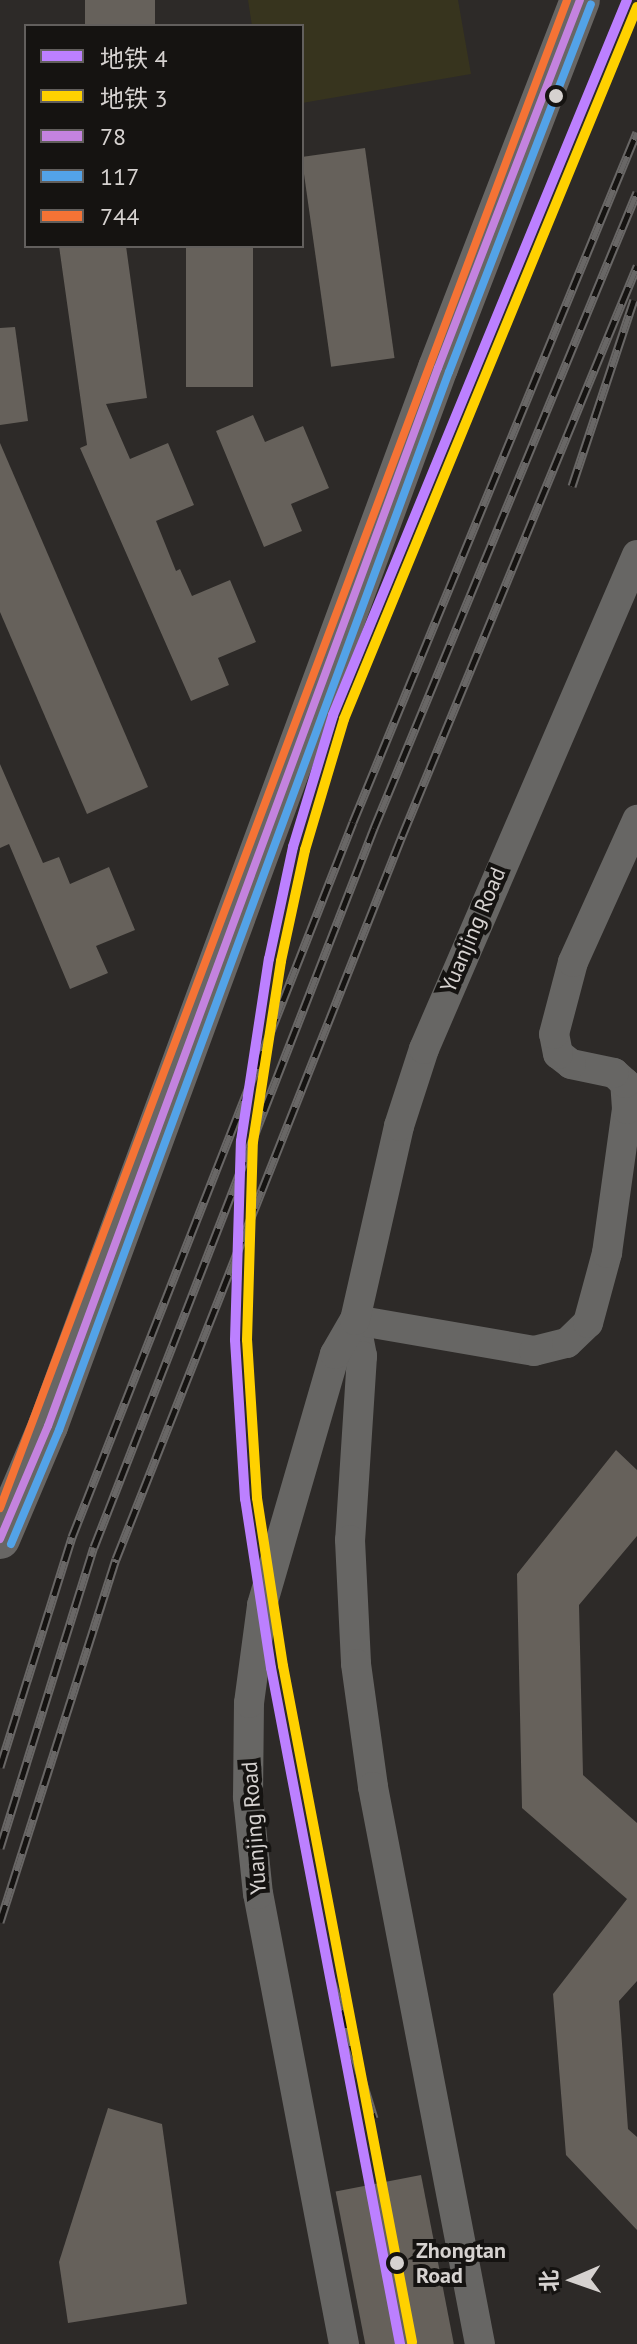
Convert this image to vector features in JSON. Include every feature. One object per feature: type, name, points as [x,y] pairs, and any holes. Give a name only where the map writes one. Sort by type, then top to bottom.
[{"type":"main road","points":[[0,1539],[48,1426],[438,368],[580,0]]},
{"type":"street","name":"Yuanjing Road","points":[[344,2344],[258,1894],[248,1797],[249,1703],[262,1605],[335,1354],[355,1320],[399,1126],[424,1049],[637,555]]},
{"type":"street","points":[[355,1320],[534,1351],[567,1343],[588,1323],[599,1297],[624,1140],[631,1073],[614,1073],[571,1064],[558,1054],[554,1034],[573,962],[637,820]]},
{"type":"street","name":"Yuanjing Road","points":[[355,1320],[362,1356],[350,1540],[356,1664],[373,1787],[480,2344]]},
{"type":"shaded area","points":[[248,0],[458,0],[471,74],[304,103],[304,24],[252,24]]},
{"type":"building","points":[[85,0],[155,0],[155,24],[85,24]]},
{"type":"building","points":[[365,148],[395,358],[331,367],[304,157]]},
{"type":"building","points":[[59,248],[126,248],[147,398],[106,404],[130,459],[168,443],[194,505],[156,521],[176,571],[180,569],[192,596],[230,580],[256,642],[218,658],[229,685],[191,701],[80,448],[87,445]]},
{"type":"building","points":[[186,248],[253,248],[253,387],[186,387]]},
{"type":"building","points":[[15,327],[28,421],[0,425],[0,328]]},
{"type":"building","points":[[253,415],[265,442],[303,426],[329,488],[291,504],[302,531],[264,547],[216,431]]},
{"type":"building","points":[[0,443],[148,787],[87,814],[0,612]]},
{"type":"building","points":[[0,764],[43,863],[59,857],[70,884],[109,867],[135,930],[96,946],[108,973],[70,989],[9,844],[0,848]]},
{"type":"building","points":[[616,1450],[637,1470],[637,1536],[579,1605],[583,1775],[637,1823],[637,1981],[619,2001],[628,2129],[637,2137],[637,2230],[566,2155],[553,1994],[627,1899],[522,1808],[517,1574]]},
{"type":"building","points":[[108,2108],[162,2124],[187,2304],[68,2323],[59,2262]]},
{"type":"building","name":"Zhongtan Road","points":[[421,2175],[454,2344],[365,2344],[336,2192]]},
{"type":"railway","points":[[0,1767],[72,1537],[353,822],[637,132]]},
{"type":"railway","points":[[0,1848],[94,1547],[374,828],[637,192]]},
{"type":"railway","points":[[0,1922],[116,1559],[402,836],[637,266]]},
{"type":"railway","points":[[572,486],[634,300]]},
{"type":"railway","points":[[330,1976],[374,2118]]},
{"type":"metro line","name":"4","points":[[400,2344],[271,1668],[245,1499],[235,1340],[241,1141],[269,959],[293,847],[333,715],[627,0]]},
{"type":"metro line","name":"3","points":[[412,2342],[283,1666],[257,1498],[247,1340],[253,1142],[281,961],[305,850],[344,719],[637,7]]},
{"type":"transit line","name":"744","points":[[0,1508],[567,0]]},
{"type":"transit line","name":"78","points":[[0,1539],[48,1426],[438,368],[580,0]]},
{"type":"transit line","name":"117","points":[[11,1544],[59,1430],[449,372],[591,4]]},
{"type":"place","name":"Zhongtan Road","points":[[397,2263]]}]
